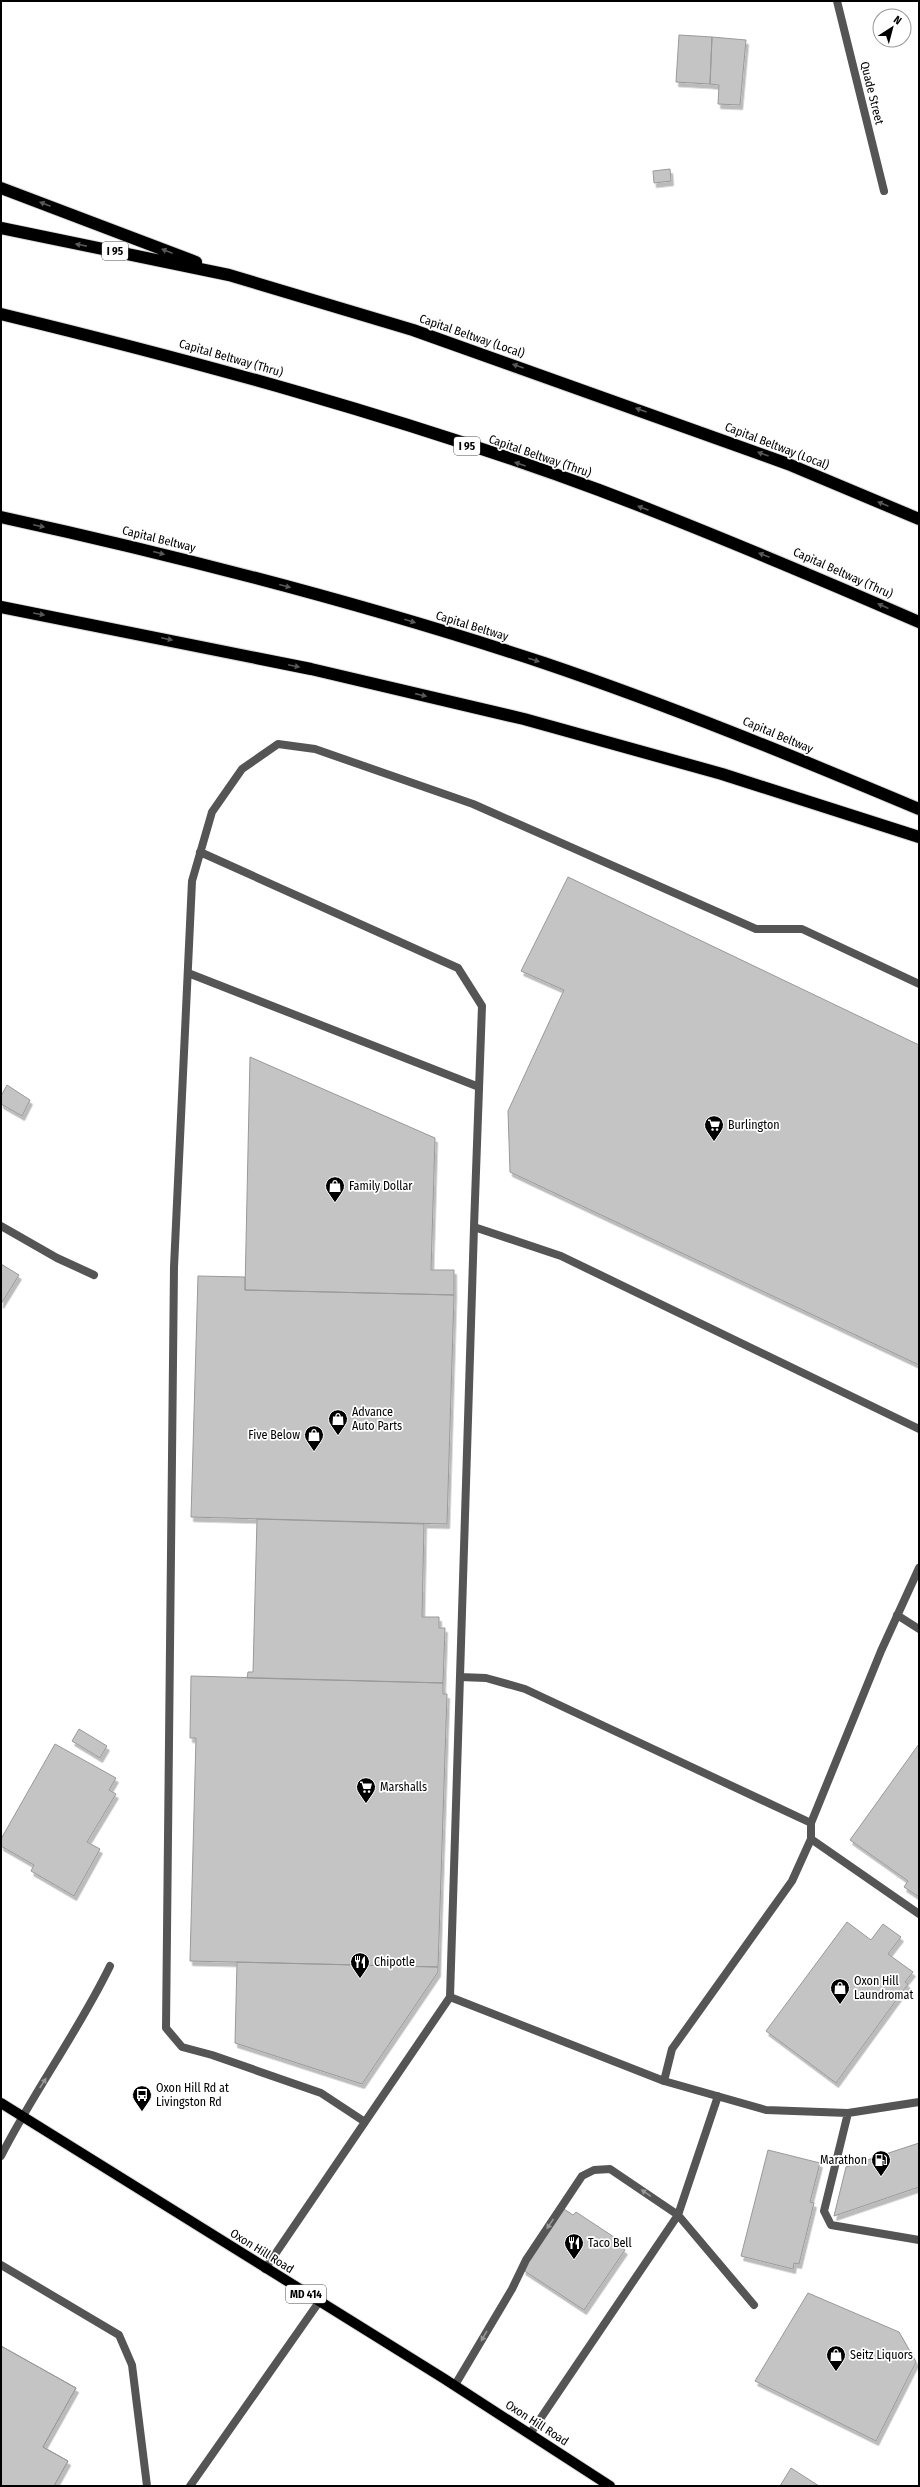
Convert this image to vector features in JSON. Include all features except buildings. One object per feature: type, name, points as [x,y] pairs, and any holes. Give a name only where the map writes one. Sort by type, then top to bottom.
[{"type":"highway","points":[[1,188],[229,274]]},
{"type":"highway","name":"Capital Beltway (Local)","points":[[1,228],[229,274],[413,330],[589,391],[788,464],[919,519]]},
{"type":"highway","name":"Capital Beltway (Thru)","points":[[1,314],[169,354],[386,418],[598,490],[787,564],[919,622]]},
{"type":"highway","name":"Capital Beltway","points":[[1,517],[122,543],[357,604],[545,663],[731,731],[919,809]]},
{"type":"highway","points":[[1,607],[303,668],[524,719],[722,774],[919,837]]},
{"type":"main road","name":"Oxon Hill Road","points":[[1,2103],[455,2385],[610,2486]]},
{"type":"street","name":"Quade Street","points":[[837,1],[884,191]]},
{"type":"street","points":[[365,2122],[321,2093],[212,2055],[182,2047],[166,2028],[174,1267],[192,881],[212,812],[242,769],[278,744],[316,749],[473,804],[756,929],[802,929],[919,984]]},
{"type":"street","points":[[200,852],[458,968],[482,1006],[450,1997],[266,2269]]},
{"type":"street","points":[[188,973],[479,1086]]},
{"type":"street","points":[[1,1226],[57,1258],[94,1275]]},
{"type":"street","points":[[474,1227],[561,1256],[919,1429]]},
{"type":"street","points":[[664,2081],[672,2049],[792,1881],[811,1839],[811,1823],[919,1568]]},
{"type":"street","points":[[898,1615],[919,1629]]},
{"type":"street","points":[[460,1677],[486,1678],[525,1689],[811,1823]]},
{"type":"street","points":[[811,1839],[919,1914]]},
{"type":"street","points":[[1,2156],[22,2116],[57,2060],[110,1966]]},
{"type":"street","points":[[450,1997],[664,2081],[766,2110],[848,2113],[919,2102]]},
{"type":"street","points":[[530,2434],[678,2215],[718,2096]]},
{"type":"street","points":[[848,2113],[824,2211],[831,2225],[919,2240]]},
{"type":"street","points":[[455,2385],[512,2289],[526,2260],[582,2176],[594,2170],[610,2168],[678,2215],[754,2306]]},
{"type":"street","points":[[1,2266],[119,2335],[132,2365],[147,2486]]},
{"type":"street","points":[[190,2486],[320,2302]]},
{"type":"place","name":"Burlington","points":[[714,1142]]},
{"type":"place","name":"Family Dollar","points":[[335,1203]]},
{"type":"place","name":"Advance Auto Parts","points":[[338,1436]]},
{"type":"place","name":"Five Below","points":[[314,1452]]},
{"type":"place","name":"Marshalls","points":[[366,1804]]},
{"type":"place","name":"Chipotle","points":[[360,1979]]},
{"type":"place","name":"Oxon Hill Laundromat","points":[[840,2005]]},
{"type":"place","name":"Oxon Hill Rd at Livingston Rd","points":[[142,2112]]},
{"type":"place","name":"Marathon","points":[[881,2177]]},
{"type":"place","name":"Taco Bell","points":[[574,2260]]},
{"type":"place","name":"Seitz Liquors","points":[[836,2372]]}]
